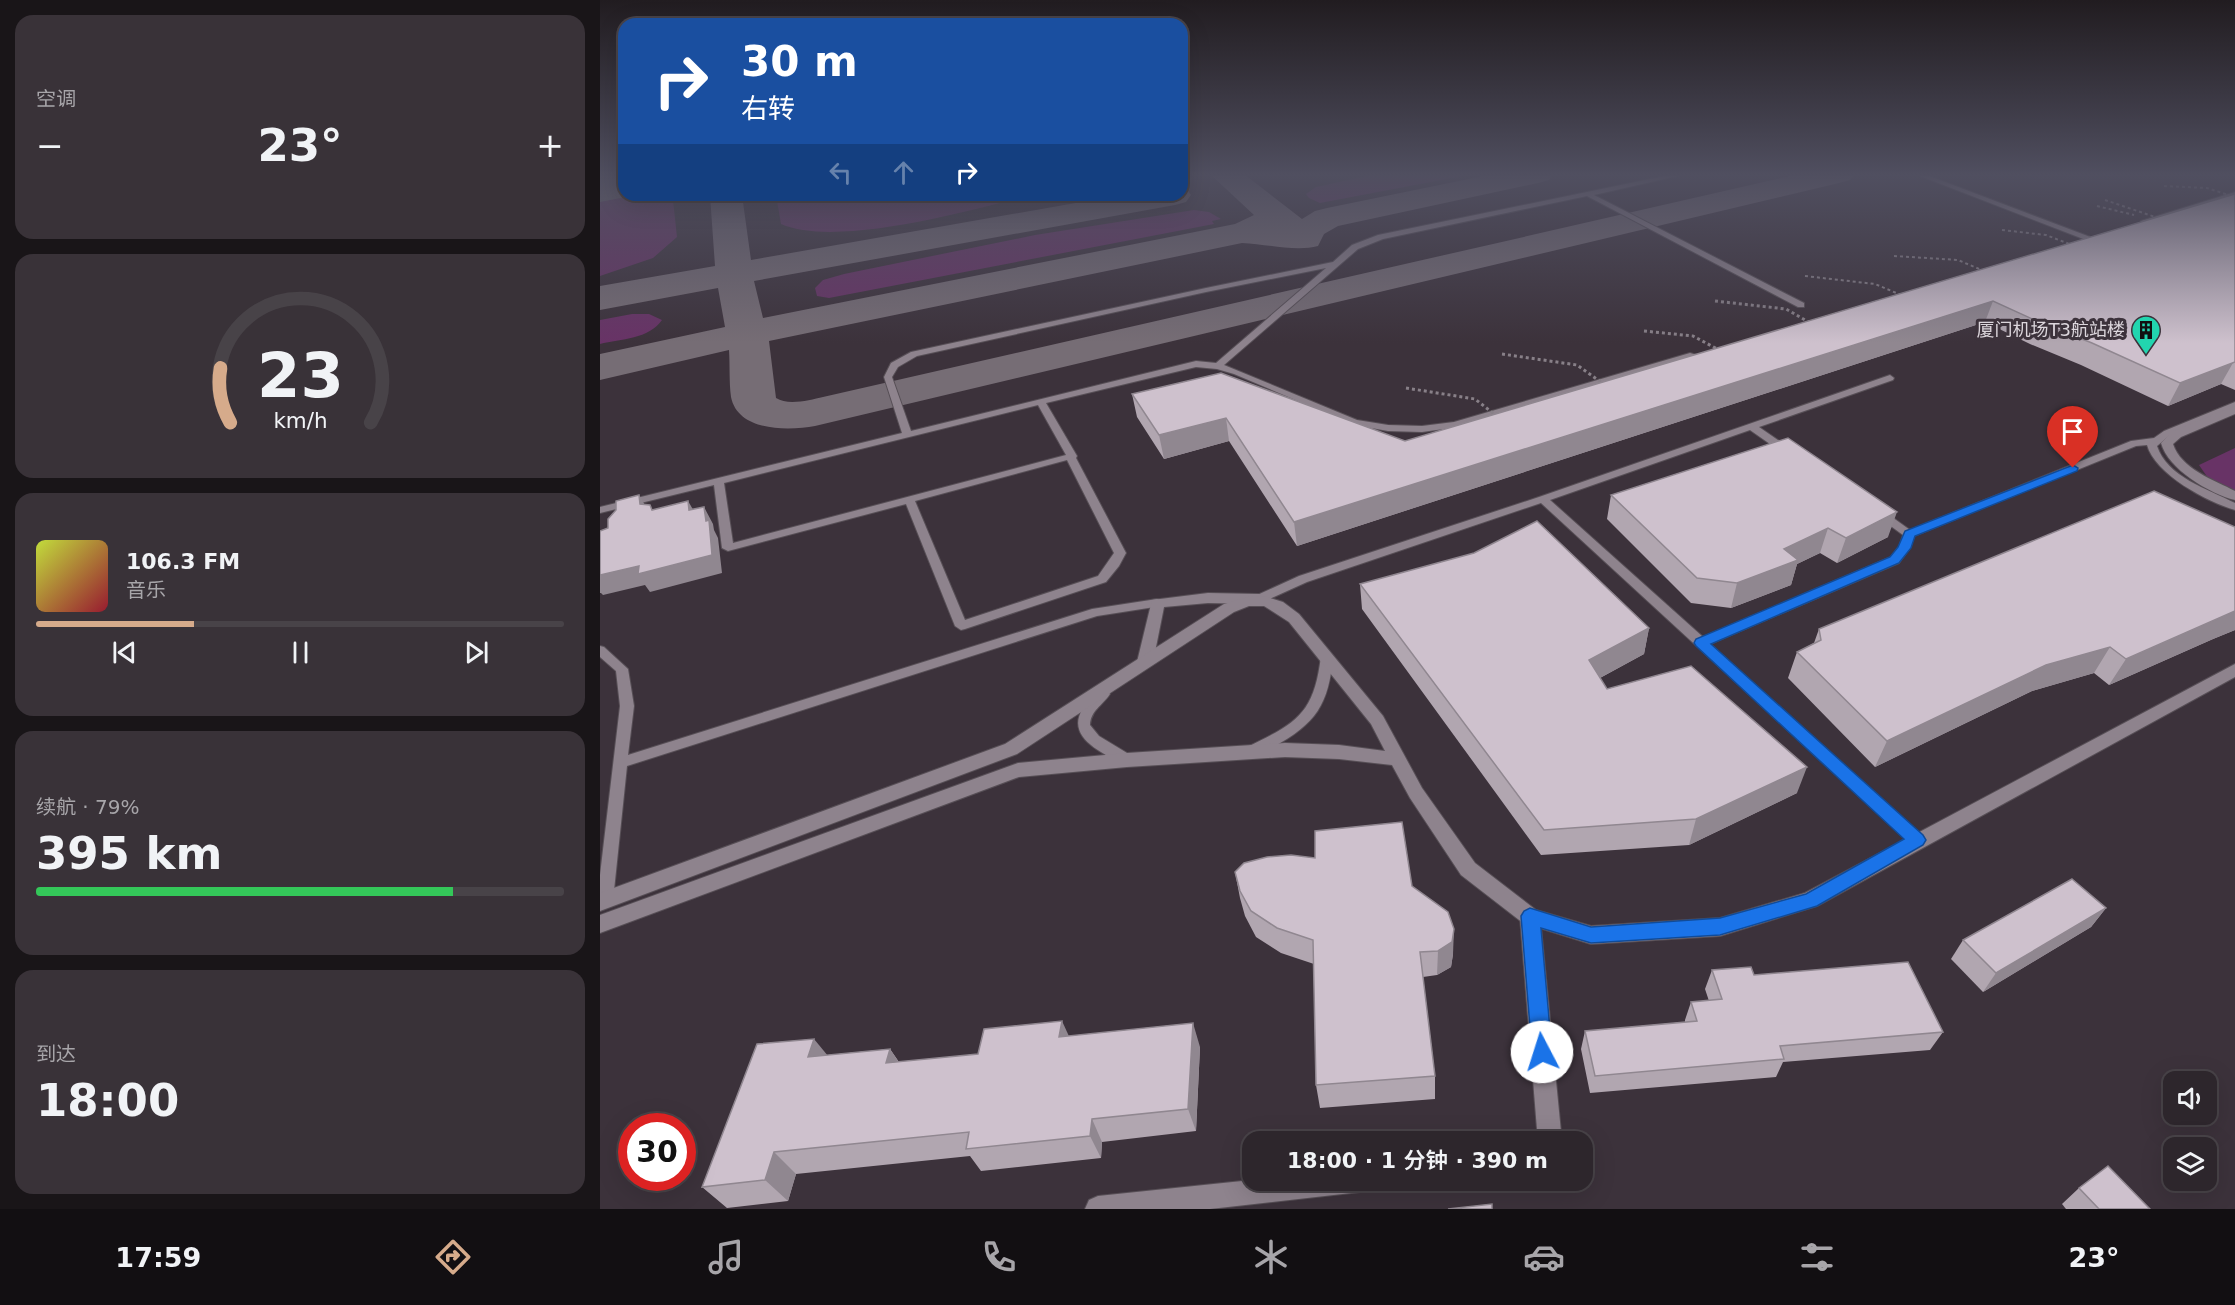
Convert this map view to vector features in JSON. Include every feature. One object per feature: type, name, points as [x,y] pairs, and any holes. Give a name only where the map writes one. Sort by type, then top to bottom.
[{"type":"main road","points":[[2235,410],[2177,434],[2167,443],[2170,455],[2180,465],[2235,496]]},
{"type":"main road","points":[[1140,665],[1157,603],[1208,598],[1258,599],[1278,604],[1294,618],[1327,656],[1377,720],[1416,793],[1468,869],[1530,916],[1591,935],[1720,927],[1810,900],[1917,840],[2235,670]]},
{"type":"main road","points":[[602,901],[1011,749],[1229,608],[1258,599]]},
{"type":"main road","points":[[600,924],[1018,770],[1248,752],[1339,752],[1397,759]]},
{"type":"main road","points":[[1530,916],[1549,1131]]},
{"type":"main road","points":[[1098,1209],[1261,1191]]},
{"type":"lane","points":[[1218,366],[1355,247],[1381,237],[1413,230]]},
{"type":"lane","points":[[1658,230],[1801,305]]},
{"type":"lane","points":[[2069,230],[2089,238]]},
{"type":"lane","points":[[2071,245],[2100,234]]},
{"type":"lane","points":[[907,435],[888,377],[894,365],[914,354],[1336,264]]},
{"type":"lane","points":[[600,510],[1196,364],[1218,366],[1354,422],[1388,428],[1422,429],[1455,425],[1708,351]]},
{"type":"lane","points":[[1258,599],[1303,579],[1543,499],[1890,378]]},
{"type":"lane","points":[[909,499],[961,626],[1102,579],[1120,553],[1070,456],[1072,456],[1041,402]]},
{"type":"lane","points":[[2235,405],[2167,434],[2152,446],[2161,465],[2187,482],[2235,507]]},
{"type":"lane","points":[[1752,427],[1801,460]]},
{"type":"lane","points":[[1701,643],[1894,560],[1904,548],[1909,534],[2134,443],[2156,441]]},
{"type":"lane","points":[[719,481],[728,549],[1070,456]]},
{"type":"lane","points":[[1543,499],[1917,840]]},
{"type":"lane","points":[[1870,507],[1909,534]]},
{"type":"lane","points":[[621,763],[1096,612],[1157,603]]},
{"type":"lane","points":[[600,650],[622,669],[627,706],[602,901]]},
{"type":"lane","points":[[1248,752],[1284,733],[1301,722],[1313,710],[1321,698],[1326,676],[1327,656]]},
{"type":"lane","points":[[1127,760],[1090,738],[1083,729],[1085,716],[1096,699],[1140,665]]},
{"type":"path","points":[[2006,230],[2046,235],[2071,245]]},
{"type":"path","points":[[1894,256],[1958,260],[1988,272]]},
{"type":"path","points":[[1805,276],[1875,284],[1906,298]]},
{"type":"path","points":[[1715,301],[1786,309],[1812,324]]},
{"type":"path","points":[[1644,331],[1693,336],[1722,351]]},
{"type":"path","points":[[1502,354],[1577,365],[1613,391]]},
{"type":"path","points":[[1406,388],[1475,399],[1500,418]]},
{"type":"shaded area","points":[[600,230],[676,230],[677,237],[653,258],[600,276]]},
{"type":"shaded area","points":[[811,230],[861,230],[834,232]]},
{"type":"shaded area","points":[[1064,230],[1181,230],[829,298],[817,296],[815,288],[823,280],[844,274]]},
{"type":"shaded area","points":[[632,314],[649,314],[662,320],[642,335],[600,344],[600,320]]},
{"type":"shaded area","points":[[2235,448],[2235,491],[2208,478],[2199,465]]},
{"type":"building","points":[[2113,230],[2235,230],[2235,362],[2180,383],[1993,301],[1294,522],[1226,418],[1159,435],[1132,394],[1221,373],[1405,441]]},
{"type":"building","points":[[1788,438],[1897,512],[1846,538],[1828,528],[1784,549],[1798,560],[1737,583],[1697,578],[1611,495]]},
{"type":"building","points":[[2154,491],[2235,527],[2235,611],[2126,659],[2110,647],[2046,665],[1887,741],[1797,652],[1821,640],[1819,629]]},
{"type":"building","points":[[639,495],[640,504],[650,505],[652,510],[688,501],[689,510],[704,507],[706,521],[709,520],[712,555],[638,574],[639,566],[600,575],[600,531],[608,528],[608,519],[616,510],[616,501]]},
{"type":"building","points":[[1537,521],[1649,628],[1589,660],[1607,689],[1691,666],[1807,767],[1696,819],[1544,830],[1360,584],[1474,553]]},
{"type":"building","points":[[1402,822],[1412,886],[1448,912],[1454,929],[1452,942],[1438,951],[1420,952],[1435,1076],[1316,1085],[1313,940],[1277,928],[1251,911],[1240,891],[1235,872],[1244,863],[1267,857],[1291,855],[1315,858],[1315,831]]},
{"type":"building","points":[[2072,879],[2106,908],[1996,973],[1963,940]]},
{"type":"building","points":[[1908,962],[1943,1032],[1780,1046],[1784,1059],[1595,1076],[1585,1031],[1697,1021],[1691,1002],[1722,999],[1712,970],[1751,967],[1754,975]]},
{"type":"building","points":[[1062,1021],[1059,1037],[1193,1023],[1188,1109],[1092,1119],[1090,1136],[966,1149],[969,1132],[774,1152],[765,1180],[702,1187],[757,1044],[814,1039],[808,1057],[890,1049],[886,1063],[978,1054],[984,1029]]},
{"type":"building","points":[[2108,1166],[2150,1209],[2099,1209],[2079,1188]]},
{"type":"building","points":[[1492,1204],[1492,1209],[1448,1209]]},
{"type":"taxiway","points":[[730,230],[734,274]]},
{"type":"taxiway","points":[[734,274],[977,230]]},
{"type":"taxiway","points":[[1242,233],[1249,230]]},
{"type":"taxiway","points":[[1295,230],[1302,236]]},
{"type":"taxiway","points":[[1242,233],[1272,234],[1306,239],[1307,230]]},
{"type":"taxiway","points":[[747,334],[754,399],[758,406],[774,414],[805,414],[1597,230]]},
{"type":"taxiway","points":[[747,334],[1242,233]]},
{"type":"taxiway","points":[[600,298],[734,274]]},
{"type":"taxiway","points":[[734,274],[747,334]]},
{"type":"taxiway","points":[[600,367],[747,334]]},
{"type":"place","name":"厦门机场T3航站楼","points":[[2146,356]]},
{"type":"route","points":[[1542,1052],[1530,916],[1591,935],[1720,927],[1810,900],[1917,840],[1701,643],[1894,560],[1904,548],[1909,534],[2073,468]]}]
